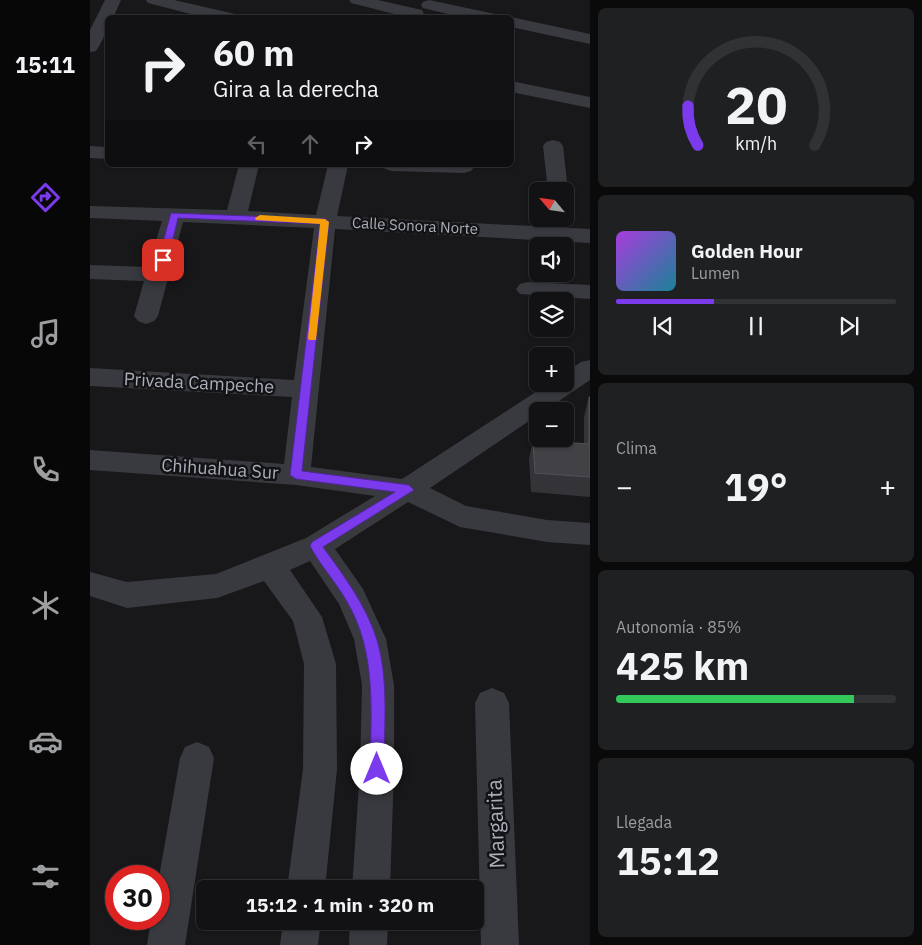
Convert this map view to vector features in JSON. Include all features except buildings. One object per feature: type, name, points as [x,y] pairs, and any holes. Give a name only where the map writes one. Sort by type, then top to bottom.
[{"type":"street","points":[[106,15],[113,0]]},
{"type":"street","points":[[154,0],[216,15]]},
{"type":"street","points":[[357,0],[466,15]]},
{"type":"street","points":[[90,47],[105,16]]},
{"type":"street","points":[[514,23],[590,39]]},
{"type":"street","points":[[90,55],[105,56]]},
{"type":"street","points":[[514,87],[590,102]]},
{"type":"street","points":[[553,146],[557,182]]},
{"type":"street","points":[[90,152],[105,153]]},
{"type":"street","points":[[236,217],[248,167]]},
{"type":"street","points":[[296,475],[325,222],[338,167]]},
{"type":"street","name":"Calle Sonora Norte","points":[[90,212],[325,222],[529,225]]},
{"type":"street","points":[[146,316],[174,215]]},
{"type":"street","name":"Calle Sonora Norte","points":[[567,228],[590,236]]},
{"type":"street","points":[[90,272],[159,274]]},
{"type":"street","points":[[528,290],[590,292]]},
{"type":"street","points":[[90,584],[127,595],[217,586],[270,566],[316,546],[409,490],[590,368]]},
{"type":"street","name":"Privada Campeche","points":[[90,377],[307,389]]},
{"type":"street","name":"Chihuahua Sur","points":[[90,460],[296,475],[409,490],[460,516],[548,531],[590,534]]},
{"type":"street","points":[[316,546],[356,607],[370,639],[378,685],[377,769],[371,880]]},
{"type":"street","points":[[270,566],[307,618],[320,664],[320,769],[307,880]]},
{"type":"street","name":"Margarita","points":[[492,703],[500,945]]},
{"type":"street","points":[[166,945],[197,758]]},
{"type":"street","points":[[300,945],[301,930]]},
{"type":"street","points":[[368,945],[369,930]]},
{"type":"slow traffic","points":[[260,218],[325,222],[313,338]]},
{"type":"route","points":[[163,260],[174,215],[325,222],[296,475],[409,490],[316,546],[352,598],[370,639],[378,685],[377,769]]}]
